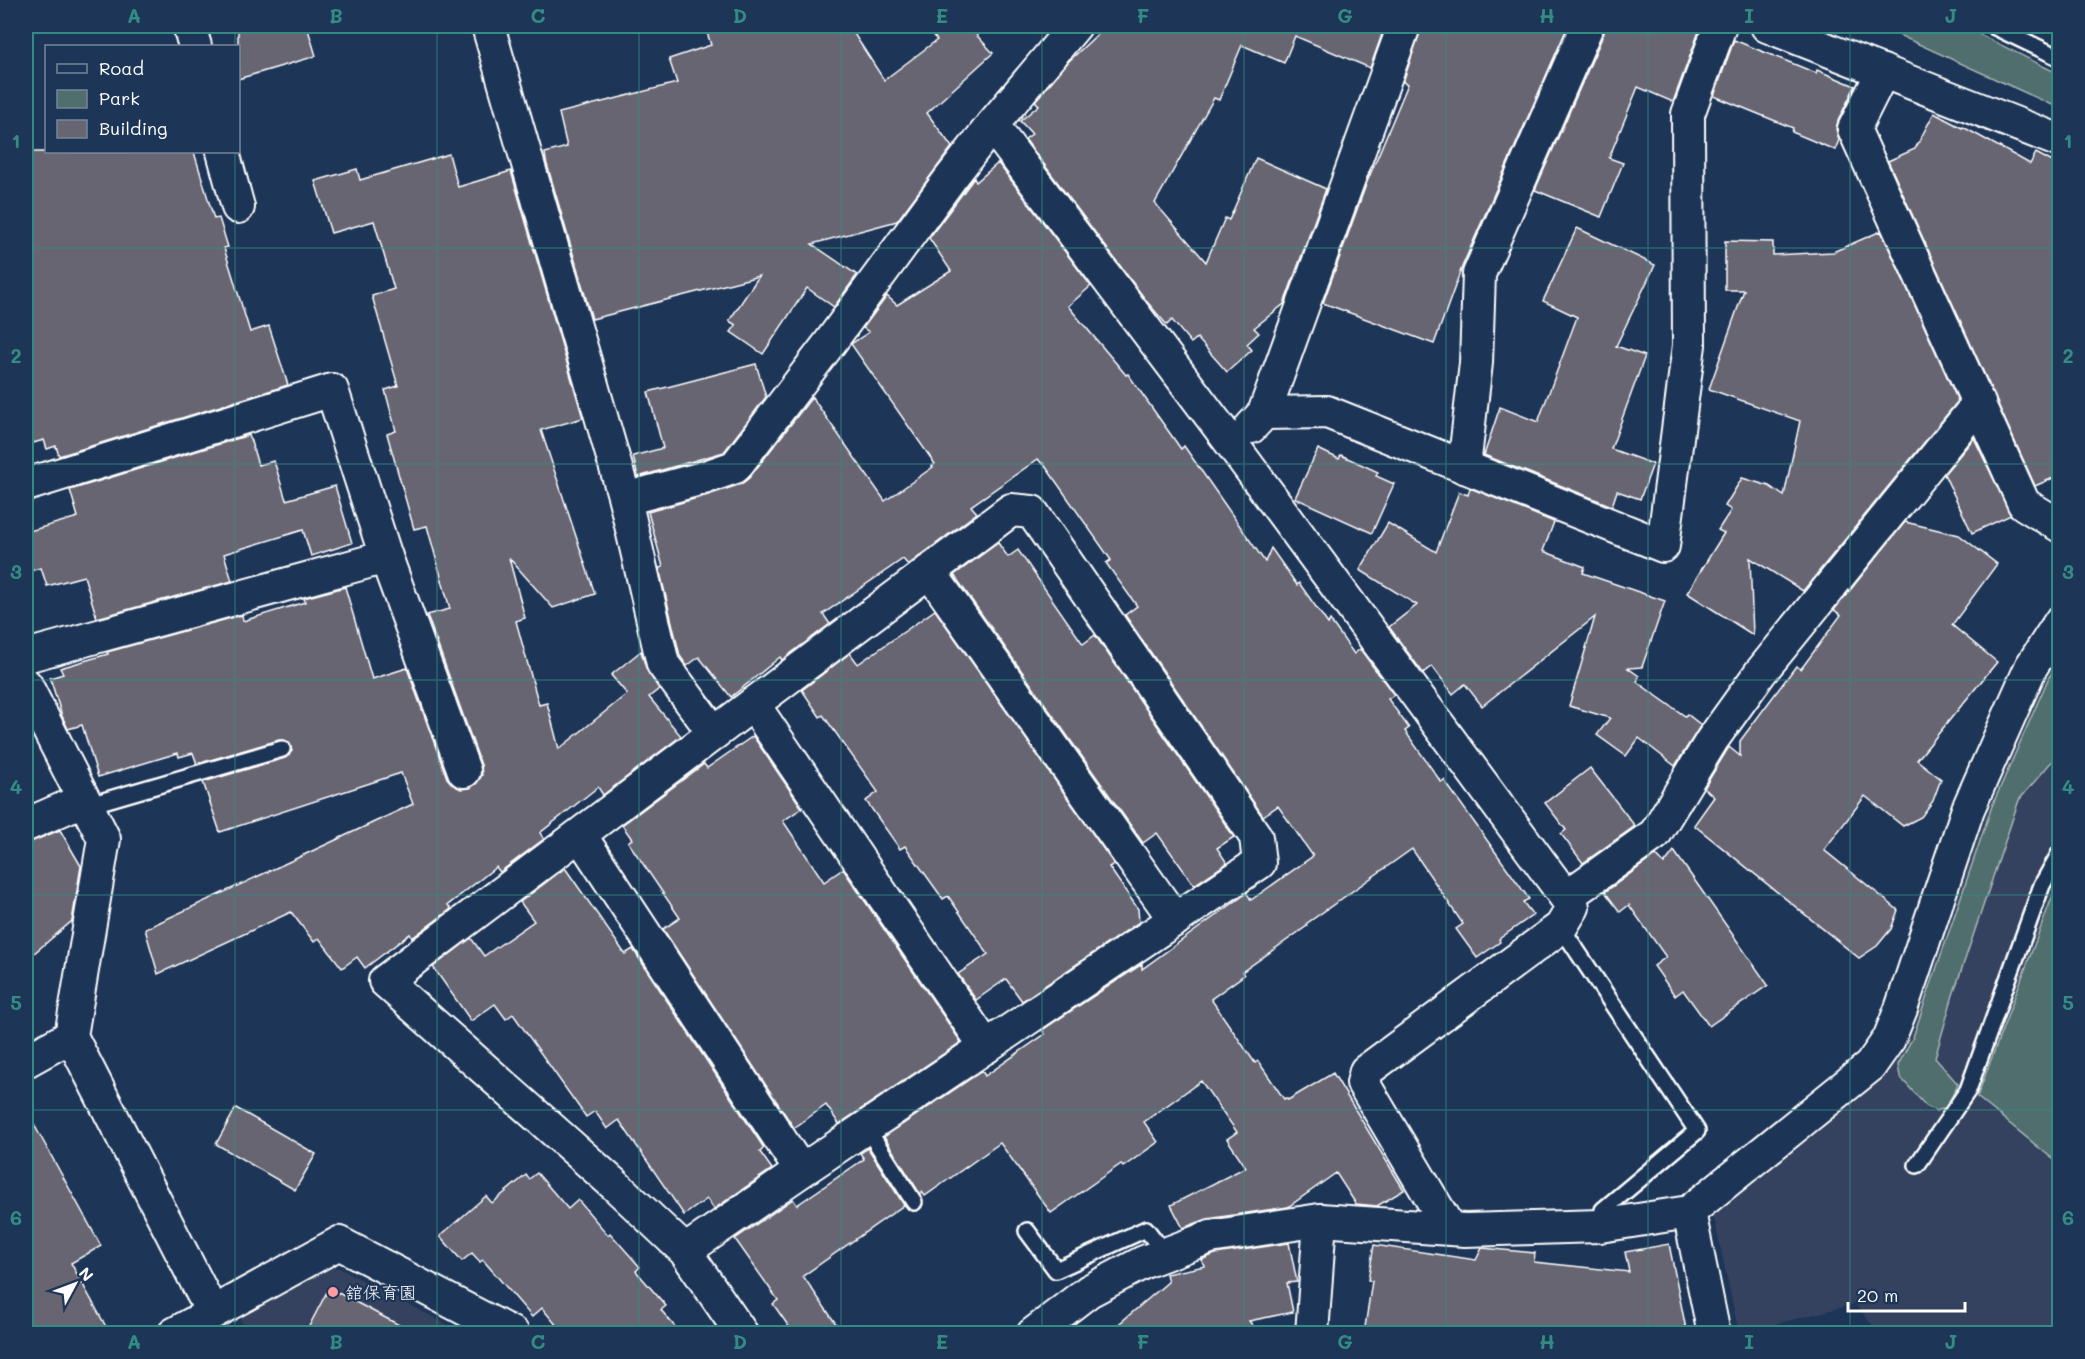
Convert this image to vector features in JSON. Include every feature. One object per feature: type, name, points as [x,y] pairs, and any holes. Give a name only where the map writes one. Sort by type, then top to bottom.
[{"type":"street","points":[[189,26],[195,45]]},
{"type":"street","points":[[488,26],[625,499],[663,664],[714,734]]},
{"type":"street","points":[[625,499],[735,467],[992,125],[1075,26]]},
{"type":"street","points":[[1234,447],[1264,413],[1404,26]]},
{"type":"street","points":[[1464,466],[1476,363],[1479,274],[1587,26]]},
{"type":"street","points":[[1264,413],[1327,412],[1664,546],[1689,345],[1688,114],[1720,26]]},
{"type":"street","points":[[1767,26],[2060,141]]},
{"type":"street","points":[[1882,71],[1854,129],[2024,504],[2060,526]]},
{"type":"street","points":[[992,125],[1234,447],[1573,907],[1561,927],[1366,1071],[1363,1083],[1449,1228]]},
{"type":"street","points":[[223,153],[238,207]]},
{"type":"street","points":[[26,485],[332,390],[386,556],[465,771]]},
{"type":"street","points":[[1566,897],[1655,834],[1712,740],[1760,673],[1978,403]]},
{"type":"street","points":[[685,1251],[1259,864],[1256,837],[1032,512],[1011,510],[385,981],[616,1186],[685,1251],[742,1334]]},
{"type":"street","points":[[26,656],[386,556]]},
{"type":"street","points":[[929,572],[1175,920]]},
{"type":"street","points":[[1033,1334],[1089,1291],[1144,1262],[1210,1237],[1320,1220],[1465,1230],[1600,1226],[1689,1212],[1870,1066],[1889,1039],[1968,809],[2031,667],[2060,622]]},
{"type":"street","points":[[26,685],[104,839],[71,1036],[212,1312]]},
{"type":"street","points":[[753,704],[986,1047]]},
{"type":"street","points":[[26,825],[85,803]]},
{"type":"street","points":[[580,835],[801,1171]]},
{"type":"street","points":[[26,1061],[71,1036]]},
{"type":"street","points":[[1689,1212],[1714,1334]]},
{"type":"street","points":[[1312,1334],[1320,1220]]},
{"type":"street","points":[[174,1334],[339,1243],[513,1334]]},
{"type":"lane","points":[[1993,26],[2060,58]]},
{"type":"lane","points":[[85,803],[282,749]]},
{"type":"lane","points":[[1917,1165],[1968,1090],[2042,885],[2060,853]]},
{"type":"lane","points":[[1561,927],[1697,1131],[1603,1210],[1600,1226]]},
{"type":"lane","points":[[866,1127],[914,1202]]},
{"type":"lane","points":[[1027,1231],[1056,1270],[1146,1229],[1165,1254]]},
{"type":"shaded area","points":[[2059,651],[2059,1333],[1879,1333],[1855,1304],[1739,1333],[1711,1204],[1880,1075],[1909,1035],[1989,805],[2043,674]]},
{"type":"shaded area","name":"舘保育園","points":[[327,1266],[339,1268],[463,1333],[249,1333],[238,1316]]},
{"type":"green space","points":[[1890,26],[1963,26],[2059,74],[2059,108],[1892,32]]},
{"type":"green space","points":[[2059,662],[2059,753],[2019,800],[1953,995],[1935,1058],[1958,1084],[1946,1108],[1936,1111],[1926,1106],[1900,1077],[1898,1065],[1913,1037],[1992,806],[2049,677]]},
{"type":"green space","points":[[2059,879],[2059,1164],[1977,1097]]},
{"type":"building","points":[[238,26],[307,26],[316,56],[240,78],[240,45],[238,45]]},
{"type":"building","points":[[705,26],[849,26],[884,80],[937,40],[924,26],[968,26],[993,53],[927,113],[952,147],[897,221],[812,244],[857,275],[834,307],[807,288],[763,354],[731,332],[736,325],[729,321],[759,276],[592,319],[546,161],[545,153],[567,147],[559,113],[677,83],[669,59],[711,45]]},
{"type":"building","points":[[1106,26],[1385,26],[1370,68],[1295,36],[1284,63],[1242,45],[1219,100],[1214,98],[1155,203],[1206,262],[1225,218],[1229,220],[1256,158],[1326,189],[1284,304],[1254,328],[1259,333],[1247,344],[1252,350],[1227,372],[1197,338],[1191,343],[1172,320],[1167,325],[1025,139],[1032,134],[1020,121],[1039,105],[1035,101],[1069,61]]},
{"type":"building","points":[[1422,26],[1568,26],[1462,267],[1434,344],[1323,303],[1367,182],[1408,84],[1403,82]]},
{"type":"building","points":[[1605,26],[1701,26],[1673,102],[1638,87],[1609,158],[1623,163],[1601,217],[1535,190],[1604,33]]},
{"type":"building","points":[[1734,40],[1855,86],[1838,121],[1836,129],[1839,140],[1835,150],[1792,132],[1793,128],[1714,96]]},
{"type":"building","points":[[1934,113],[2030,164],[2036,153],[2060,166],[2060,475],[2035,486],[1888,161],[1915,149]]},
{"type":"building","points":[[26,152],[194,153],[214,219],[219,218],[228,247],[224,248],[250,332],[269,326],[288,385],[59,456],[56,446],[47,449],[44,440],[26,445]]},
{"type":"building","points":[[449,154],[458,187],[511,171],[583,418],[541,430],[595,594],[553,608],[509,558],[525,618],[516,621],[539,705],[547,703],[559,749],[627,694],[611,675],[641,651],[646,668],[659,689],[649,697],[681,736],[603,795],[598,787],[540,833],[544,839],[500,872],[496,867],[448,905],[451,909],[412,938],[410,934],[365,968],[357,957],[342,968],[319,938],[314,942],[291,912],[158,974],[145,929],[413,804],[401,773],[220,832],[203,782],[285,758],[292,751],[289,742],[279,740],[197,764],[193,753],[179,757],[178,753],[98,777],[82,725],[68,729],[62,716],[50,678],[63,674],[60,668],[108,654],[107,652],[242,615],[243,621],[305,602],[304,598],[345,587],[372,679],[407,668],[447,778],[461,789],[470,788],[482,775],[481,765],[427,615],[450,609],[427,526],[414,529],[387,434],[396,431],[385,390],[398,386],[372,296],[394,289],[374,221],[331,233],[315,181],[357,169],[360,180]]},
{"type":"building","points":[[998,163],[1091,286],[1068,306],[1126,375],[1128,374],[1181,449],[1184,446],[1265,562],[1271,548],[1297,585],[1299,583],[1328,624],[1330,620],[1354,654],[1360,649],[1394,695],[1388,699],[1409,728],[1405,731],[1441,782],[1444,780],[1529,899],[1523,902],[1533,915],[1477,958],[1456,929],[1463,924],[1412,849],[1306,924],[1307,926],[1242,972],[1244,975],[1211,999],[1255,1063],[1258,1061],[1284,1099],[1288,1100],[1333,1073],[1404,1190],[1377,1206],[1356,1204],[1336,1173],[1288,1207],[1207,1219],[1183,1228],[1171,1205],[1246,1167],[1227,1139],[1237,1132],[1201,1081],[1144,1122],[1158,1142],[1123,1167],[1121,1164],[1051,1213],[1000,1143],[925,1196],[922,1192],[920,1194],[884,1137],[982,1071],[985,1076],[1045,1034],[1042,1030],[1142,964],[1142,969],[1247,893],[1251,900],[1313,856],[1278,806],[1263,816],[1125,615],[1137,606],[1106,563],[1111,560],[1038,459],[971,506],[977,513],[908,565],[903,559],[823,614],[830,624],[782,660],[780,657],[731,697],[699,657],[687,666],[680,656],[659,568],[663,567],[648,512],[741,484],[749,478],[812,397],[885,501],[935,464],[851,344],[869,332],[863,328],[887,296],[897,305],[951,271],[929,238],[974,178],[976,182]]},
{"type":"building","points":[[1577,228],[1655,265],[1616,346],[1645,356],[1611,449],[1653,464],[1640,499],[1617,491],[1612,506],[1484,455],[1500,407],[1538,422],[1577,317],[1543,301]]},
{"type":"building","points":[[1881,231],[1958,401],[1803,591],[1750,558],[1753,635],[1687,593],[1724,533],[1718,530],[1731,510],[1725,506],[1742,478],[1769,486],[1784,496],[1800,421],[1709,389],[1744,290],[1725,290],[1725,241],[1773,242],[1773,255],[1833,252]]},
{"type":"building","points":[[756,364],[766,397],[724,452],[638,477],[633,456],[663,448],[648,392]]},
{"type":"building","points":[[249,435],[258,465],[274,461],[286,500],[335,486],[352,543],[311,556],[303,530],[224,554],[232,581],[97,618],[84,576],[47,586],[41,568],[26,572],[26,532],[78,517],[70,490]]},
{"type":"building","points":[[1974,438],[2011,515],[1972,533],[1944,474]]},
{"type":"building","points":[[1318,449],[1339,459],[1341,455],[1378,472],[1376,476],[1394,484],[1372,533],[1295,498]]},
{"type":"building","points":[[1470,488],[1554,522],[1543,551],[1585,567],[1583,573],[1665,601],[1642,667],[1628,668],[1639,676],[1637,682],[1701,725],[1675,766],[1639,738],[1626,756],[1597,735],[1610,718],[1569,706],[1595,617],[1482,706],[1465,684],[1453,694],[1432,666],[1423,673],[1389,627],[1417,605],[1360,570],[1388,523],[1436,552],[1459,492],[1468,495]]},
{"type":"building","points":[[1905,522],[1959,535],[1997,564],[1952,625],[1997,662],[1917,760],[1941,779],[1933,801],[1921,817],[1903,826],[1865,796],[1824,850],[1898,910],[1891,929],[1877,946],[1859,958],[1694,825],[1714,797],[1704,788],[1729,747],[1740,756],[1740,741],[1796,666],[1801,669],[1841,615],[1834,610]]},
{"type":"building","points":[[998,543],[1008,557],[1018,550],[1083,644],[1095,635],[1234,837],[1217,848],[1227,863],[1194,885],[1157,833],[1143,843],[954,575]]},
{"type":"building","points":[[935,610],[1114,864],[1109,867],[1138,909],[1139,922],[1022,1001],[1006,979],[976,1000],[958,974],[988,954],[948,896],[943,899],[905,846],[900,849],[866,801],[878,792],[823,715],[820,717],[802,690],[850,653],[858,664]]},
{"type":"building","points":[[753,736],[802,808],[783,821],[824,882],[843,869],[961,1042],[839,1124],[826,1105],[794,1128],[663,929],[680,918],[628,842],[632,839],[622,825],[704,764],[707,768]]},
{"type":"building","points":[[1590,768],[1635,826],[1583,863],[1561,834],[1566,830],[1545,803]]},
{"type":"building","points":[[60,830],[81,866],[72,921],[26,960],[26,843]]},
{"type":"building","points":[[1674,851],[1768,985],[1709,1026],[1683,990],[1675,996],[1654,966],[1666,957],[1629,905],[1620,912],[1605,892],[1656,855],[1664,864]]},
{"type":"building","points":[[565,868],[625,954],[633,949],[764,1148],[760,1152],[772,1169],[714,1209],[707,1199],[684,1215],[619,1120],[607,1129],[595,1111],[586,1117],[513,1014],[506,1019],[495,1004],[471,1021],[433,967],[471,938],[484,956],[534,921],[520,902]]},
{"type":"building","points":[[236,1108],[316,1154],[295,1190],[216,1144]]},
{"type":"building","points":[[26,1110],[101,1246],[71,1263],[110,1334],[26,1334]]},
{"type":"building","points":[[868,1148],[904,1205],[803,1276],[843,1334],[794,1334],[773,1304],[778,1300],[735,1239],[793,1199],[797,1205],[864,1159],[860,1153]]},
{"type":"building","points":[[537,1173],[568,1209],[578,1200],[608,1235],[610,1233],[640,1267],[636,1271],[666,1306],[661,1310],[681,1334],[564,1334],[542,1308],[532,1317],[483,1260],[480,1262],[472,1253],[462,1261],[440,1236],[486,1196],[492,1203],[526,1175],[529,1179]]},
{"type":"building","points":[[1289,1243],[1297,1282],[1287,1283],[1293,1312],[1249,1321],[1260,1334],[1107,1334],[1168,1282],[1166,1274],[1205,1266],[1201,1260],[1215,1254]]},
{"type":"building","points":[[1669,1244],[1687,1334],[1364,1334],[1372,1281],[1368,1280],[1374,1245],[1476,1260],[1482,1248],[1535,1253],[1534,1262],[1629,1272],[1625,1252]]},
{"type":"building","points":[[329,1288],[416,1334],[305,1334]]},
{"type":"place","name":"舘保育園","points":[[333,1292]]}]
